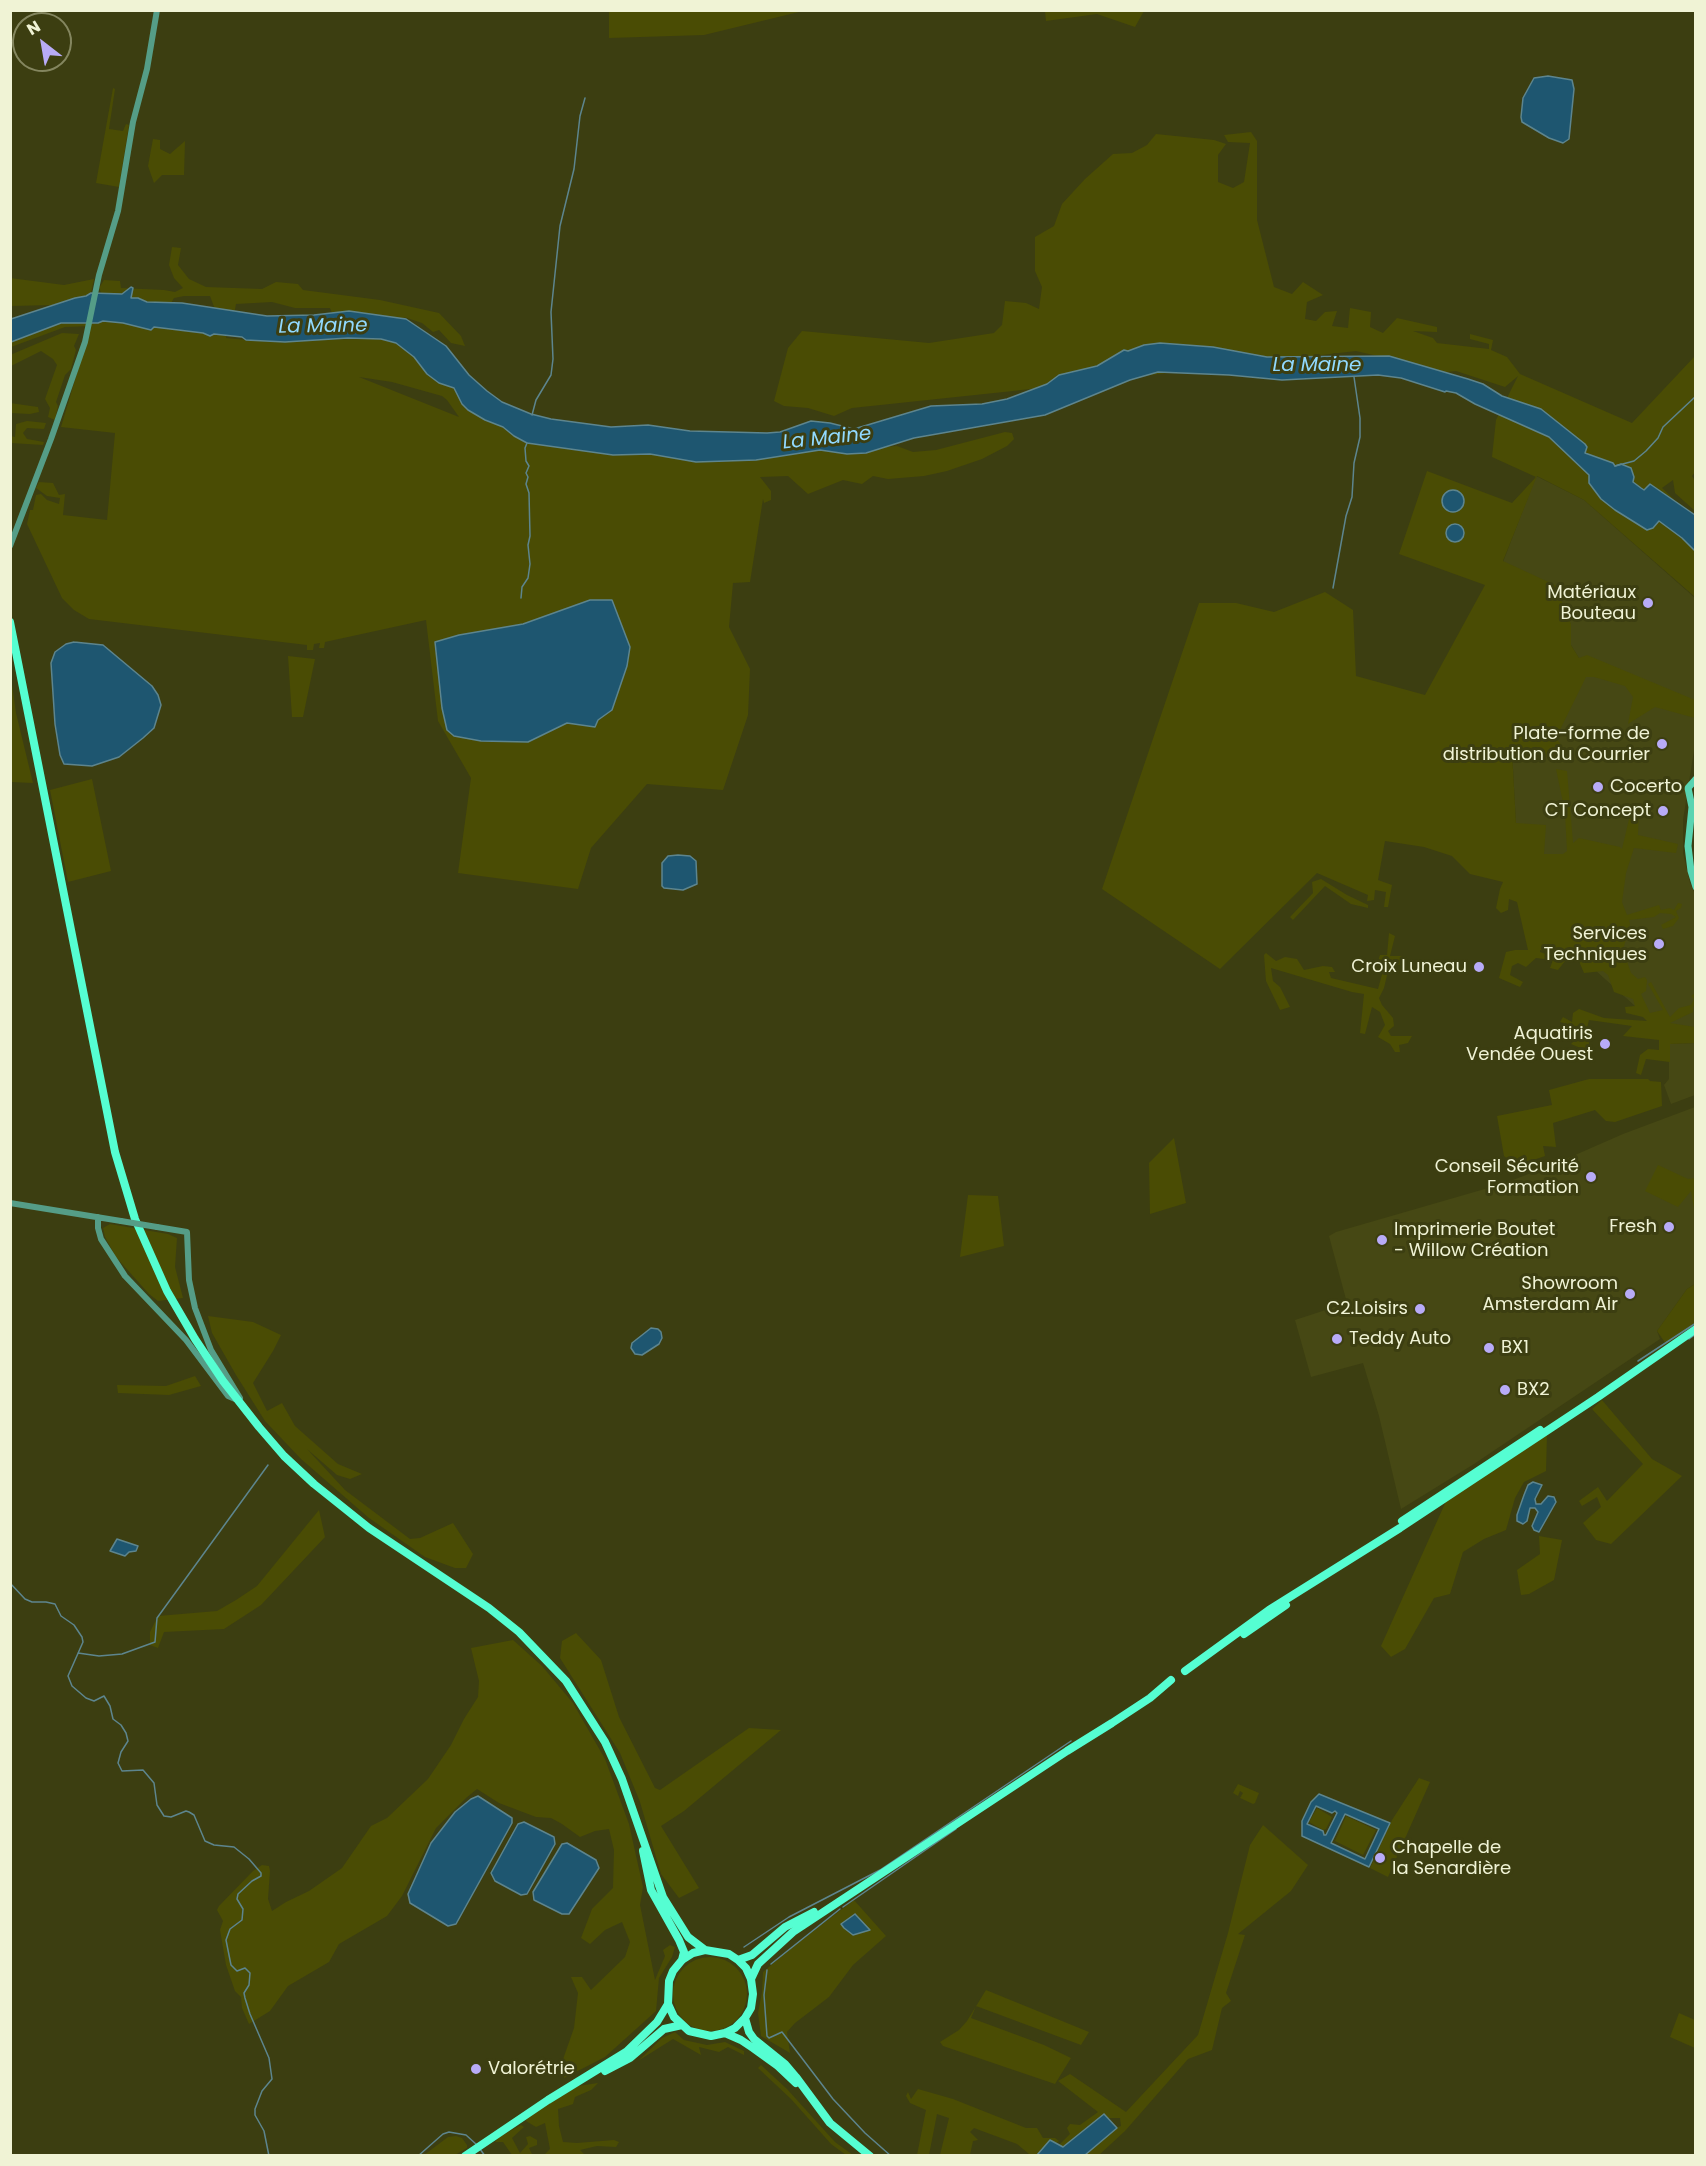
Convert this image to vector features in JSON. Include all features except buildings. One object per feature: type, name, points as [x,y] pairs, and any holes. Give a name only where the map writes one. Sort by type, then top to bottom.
[{"type":"main road","points":[[10,622],[115,1152],[139,1229],[167,1291],[210,1364],[235,1399],[284,1456],[350,1515],[489,1608],[519,1632],[573,1690],[606,1742],[622,1779],[663,1896],[688,1937],[705,1950]]},
{"type":"main road","points":[[1695,781],[1688,788],[1693,794],[1694,803],[1688,854],[1695,887]]},
{"type":"main road","points":[[751,1979],[758,1965],[785,1938],[815,1917],[1067,1751],[1138,1699],[1185,1671],[1269,1610],[1509,1457],[1695,1329]]},
{"type":"main road","points":[[638,1823],[651,1890],[679,1940],[684,1952],[682,1960]]},
{"type":"main road","points":[[738,1960],[752,1955],[794,1922],[848,1896]]},
{"type":"main road","points":[[705,1950],[729,1954],[738,1960],[751,1979],[753,1994],[751,2008],[745,2018],[735,2028],[711,2036],[700,2035],[682,2025],[674,2017],[668,2004],[669,1982],[673,1971],[682,1960],[693,1953],[705,1950]]},
{"type":"main road","points":[[465,2156],[636,2044],[657,2022],[668,2004]]},
{"type":"main road","points":[[745,2018],[754,2039],[785,2064],[821,2111]]},
{"type":"main road","points":[[584,2079],[630,2058],[664,2029],[682,2025]]},
{"type":"main road","points":[[725,2033],[741,2040],[778,2066],[841,2133],[870,2156]]},
{"type":"street","points":[[11,543],[51,439],[89,326],[95,291],[120,203],[133,122],[147,69],[157,10]]},
{"type":"street","points":[[10,1203],[187,1232],[189,1280],[202,1329],[225,1376],[243,1402],[244,1410]]},
{"type":"street","points":[[98,1217],[101,1239],[125,1276],[186,1340],[228,1396],[235,1399]]},
{"type":"shaded area","points":[[609,10],[803,11],[704,35],[609,38]]},
{"type":"shaded area","points":[[1045,10],[1144,11],[1135,27],[1097,14],[1046,21]]},
{"type":"shaded area","points":[[113,88],[115,89],[109,129],[123,131],[126,124],[129,125],[119,187],[96,183]]},
{"type":"shaded area","points":[[1251,132],[1257,141],[1257,220],[1274,287],[1292,294],[1303,282],[1323,295],[1307,302],[1305,319],[1316,321],[1325,312],[1337,311],[1332,326],[1348,328],[1350,308],[1371,312],[1370,327],[1383,333],[1397,318],[1437,327],[1437,332],[1413,331],[1433,338],[1437,343],[1489,349],[1489,344],[1470,339],[1470,334],[1493,340],[1491,350],[1507,357],[1520,374],[1632,423],[1695,356],[1696,471],[1692,476],[1695,481],[1695,511],[1675,493],[1673,480],[1662,488],[1695,519],[1695,597],[1584,500],[1537,476],[1503,561],[1555,585],[1571,624],[1571,645],[1579,658],[1587,655],[1695,700],[1695,718],[1655,707],[1628,724],[1633,697],[1625,686],[1586,677],[1556,738],[1569,755],[1555,758],[1548,754],[1547,757],[1529,748],[1512,751],[1516,823],[1546,825],[1544,854],[1563,854],[1567,851],[1565,812],[1556,769],[1567,771],[1573,843],[1579,838],[1622,849],[1630,815],[1625,810],[1628,807],[1639,808],[1638,835],[1678,844],[1676,853],[1634,848],[1626,873],[1622,902],[1627,915],[1659,905],[1661,910],[1670,908],[1674,910],[1678,903],[1682,904],[1681,908],[1676,911],[1679,918],[1673,926],[1663,929],[1661,925],[1676,917],[1671,914],[1660,913],[1654,917],[1629,920],[1623,950],[1631,973],[1638,979],[1645,977],[1647,980],[1646,991],[1641,994],[1650,1013],[1663,1010],[1648,984],[1651,982],[1670,1017],[1679,1008],[1691,1005],[1694,999],[1691,996],[1695,993],[1693,1012],[1670,1023],[1695,1027],[1695,1043],[1670,1044],[1670,1062],[1646,1059],[1641,1075],[1636,1073],[1640,1055],[1648,1049],[1659,1050],[1659,1040],[1623,1036],[1632,1026],[1589,1020],[1587,1028],[1590,1052],[1571,1044],[1578,1037],[1575,1026],[1560,1022],[1563,1017],[1572,1022],[1573,1013],[1579,1009],[1604,1018],[1647,1021],[1643,1017],[1626,1013],[1625,1007],[1635,1006],[1633,999],[1614,992],[1608,975],[1603,971],[1584,973],[1578,959],[1540,950],[1540,952],[1565,961],[1558,970],[1550,968],[1553,960],[1536,958],[1526,967],[1518,963],[1512,966],[1510,975],[1523,982],[1520,987],[1499,978],[1506,952],[1528,950],[1517,902],[1509,899],[1508,910],[1501,913],[1496,908],[1503,882],[1470,874],[1452,856],[1424,847],[1385,841],[1378,880],[1392,885],[1388,907],[1384,907],[1386,892],[1375,890],[1374,900],[1367,901],[1368,895],[1317,873],[1220,969],[1102,889],[1199,603],[1236,603],[1274,612],[1325,592],[1353,610],[1356,676],[1425,695],[1485,585],[1399,554],[1427,471],[1512,503],[1536,477],[1492,457],[1496,420],[1518,376],[1505,387],[1456,371],[1446,372],[1356,351],[852,408],[834,416],[808,408],[784,406],[774,401],[788,348],[802,331],[929,343],[994,333],[1002,325],[1005,301],[1026,303],[1039,309],[1042,287],[1035,271],[1035,237],[1054,226],[1062,204],[1113,154],[1132,153],[1147,145],[1156,134],[1214,140],[1226,144],[1218,155],[1218,182],[1233,188],[1244,182],[1250,143],[1228,142],[1224,135]]},
{"type":"shaded area","points":[[153,139],[160,140],[160,149],[170,154],[185,141],[184,175],[162,175],[154,183],[148,166]]},
{"type":"shaded area","points":[[172,247],[181,248],[178,265],[189,279],[206,287],[262,289],[276,282],[298,284],[303,290],[380,300],[439,313],[461,336],[465,346],[451,343],[439,330],[433,332],[422,323],[404,317],[434,339],[430,342],[333,316],[330,308],[295,308],[272,302],[236,304],[234,315],[216,312],[210,296],[174,298],[170,305],[105,302],[99,288],[104,280],[120,281],[121,288],[175,292],[183,288],[174,278],[169,265]]},
{"type":"shaded area","points":[[10,278],[64,285],[94,279],[91,293],[86,296],[53,305],[11,306]]},
{"type":"shaded area","points":[[98,318],[227,333],[226,338],[246,340],[381,339],[396,343],[414,357],[427,374],[454,388],[462,404],[468,410],[803,450],[851,450],[897,446],[913,452],[936,450],[1005,432],[1012,433],[1014,439],[1007,446],[982,459],[947,471],[924,476],[888,479],[873,476],[862,484],[843,480],[808,494],[788,476],[760,477],[771,491],[771,500],[764,503],[763,499],[750,582],[733,583],[729,627],[750,669],[748,715],[723,790],[647,784],[591,848],[578,889],[458,873],[471,778],[438,721],[426,620],[325,642],[324,648],[319,648],[320,643],[314,644],[313,650],[307,650],[307,645],[89,619],[74,610],[62,598],[27,524],[36,495],[41,494],[47,500],[59,504],[60,498],[47,496],[36,488],[39,482],[53,483],[59,495],[65,494],[63,515],[107,520],[115,433],[61,427],[91,326],[65,327],[11,347],[11,340],[56,323]],"holes":[[[359,377],[392,382],[442,396],[459,417]]]},
{"type":"shaded area","points":[[62,333],[79,334],[74,346],[76,350],[71,369],[65,375],[56,402],[58,406],[55,420],[48,417],[50,408],[45,399],[57,365],[53,359],[41,351],[11,366],[10,355]]},
{"type":"shaded area","points":[[10,403],[38,407],[39,412],[11,413]]},
{"type":"shaded area","points":[[27,421],[46,423],[44,429],[27,428],[23,433],[27,439],[44,442],[43,445],[11,443],[11,436],[15,437],[16,424]]},
{"type":"shaded area","points":[[1536,476],[1584,500],[1695,598],[1695,744],[1683,820],[1683,853],[1695,894],[1695,1035],[1665,1033],[1585,961],[1563,854],[1544,854],[1516,824],[1512,751],[1529,748],[1547,756],[1583,665],[1571,645],[1571,624],[1503,562]]},
{"type":"shaded area","points":[[288,656],[315,659],[303,717],[292,717]]},
{"type":"shaded area","points":[[11,677],[16,713],[33,783],[11,782]]},
{"type":"shaded area","points":[[92,779],[111,871],[68,882],[50,790]]},
{"type":"shaded area","points":[[1321,879],[1368,905],[1368,908],[1351,904],[1325,886],[1293,920],[1290,917],[1313,893],[1312,882]]},
{"type":"shaded area","points":[[1389,933],[1395,936],[1390,956],[1405,956],[1403,964],[1389,967],[1379,998],[1393,1018],[1394,1026],[1388,1031],[1391,1036],[1412,1036],[1408,1043],[1399,1045],[1400,1052],[1395,1052],[1390,1044],[1378,1037],[1385,1025],[1380,1012],[1372,1007],[1365,1034],[1360,1033],[1364,994],[1271,968],[1273,981],[1280,987],[1290,1007],[1280,1010],[1266,981],[1264,955],[1266,953],[1276,961],[1285,957],[1297,959],[1304,970],[1323,966],[1332,967],[1335,972],[1329,972],[1331,978],[1378,989],[1384,967],[1378,961],[1380,955],[1387,955]]},
{"type":"shaded area","points":[[1695,1043],[1695,1095],[1671,1104],[1664,1085],[1669,1079],[1669,1044]]},
{"type":"shaded area","points":[[1589,1079],[1648,1079],[1661,1082],[1662,1106],[1615,1122],[1606,1121],[1595,1110],[1553,1123],[1556,1147],[1543,1146],[1545,1156],[1510,1168],[1509,1160],[1504,1156],[1497,1116],[1552,1105],[1549,1090]]},
{"type":"shaded area","points":[[1695,1107],[1695,1284],[1687,1289],[1657,1331],[1660,1339],[1474,1464],[1401,1509],[1379,1416],[1363,1363],[1311,1377],[1295,1320],[1347,1303],[1329,1236],[1336,1232],[1502,1184]]},
{"type":"shaded area","points":[[1174,1138],[1186,1203],[1150,1214],[1149,1163]]},
{"type":"shaded area","points":[[1658,1165],[1688,1179],[1695,1178],[1695,1215],[1691,1191],[1678,1207],[1645,1191]]},
{"type":"shaded area","points":[[968,1195],[998,1196],[1004,1246],[960,1257]]},
{"type":"shaded area","points":[[110,1224],[168,1234],[177,1238],[175,1267],[183,1298],[158,1301],[149,1294],[116,1257],[105,1237],[103,1228]]},
{"type":"shaded area","points":[[1695,1284],[1695,1324],[1666,1344],[1657,1331],[1687,1289]]},
{"type":"shaded area","points":[[208,1316],[253,1322],[281,1335],[253,1383],[267,1411],[282,1403],[295,1426],[338,1464],[362,1474],[350,1479],[337,1475],[307,1449],[345,1490],[410,1539],[420,1538],[453,1523],[473,1554],[466,1568],[455,1568],[425,1557],[369,1518],[301,1459],[265,1421],[212,1333]]},
{"type":"shaded area","points":[[195,1376],[201,1386],[169,1395],[118,1393],[117,1385],[166,1386]]},
{"type":"shaded area","points":[[1602,1400],[1652,1459],[1682,1476],[1611,1544],[1596,1540],[1583,1523],[1601,1507],[1597,1497],[1582,1506],[1579,1501],[1598,1487],[1607,1501],[1643,1464],[1592,1409]]},
{"type":"shaded area","points":[[1547,1433],[1546,1471],[1524,1482],[1515,1498],[1506,1530],[1484,1539],[1463,1552],[1450,1594],[1434,1598],[1405,1649],[1391,1657],[1381,1646],[1447,1499]]},
{"type":"shaded area","points":[[319,1510],[325,1537],[261,1605],[224,1629],[164,1632],[158,1648],[150,1645],[150,1632],[158,1616],[217,1611],[257,1586]]},
{"type":"shaded area","points":[[1539,1536],[1562,1540],[1554,1580],[1529,1594],[1521,1595],[1517,1570],[1540,1554]]},
{"type":"shaded area","points":[[576,1633],[601,1660],[619,1717],[655,1788],[660,1790],[749,1728],[781,1730],[684,1811],[661,1826],[699,1888],[679,1898],[661,1874],[640,1802],[620,1753],[560,1658],[562,1641]]},
{"type":"shaded area","points":[[513,1640],[542,1666],[573,1703],[605,1759],[629,1824],[643,1887],[640,1905],[655,1980],[665,1956],[663,1950],[670,1945],[675,1947],[672,1957],[659,1978],[656,2011],[605,2057],[564,2078],[561,2065],[574,2028],[578,1993],[571,1977],[582,1977],[591,1990],[625,1957],[630,1942],[622,1922],[605,1930],[590,1944],[581,1938],[592,1909],[613,1888],[614,1850],[609,1829],[580,1837],[551,1818],[536,1817],[499,1803],[477,1789],[436,1828],[402,1896],[387,1916],[339,1944],[329,1962],[288,1986],[270,2011],[249,2024],[242,2008],[241,1997],[235,1991],[226,1965],[220,1930],[223,1921],[217,1910],[219,1906],[253,1871],[262,1865],[269,1866],[268,1899],[272,1911],[309,1891],[342,1868],[371,1826],[387,1818],[428,1779],[451,1745],[478,1697],[479,1681],[471,1648]]},
{"type":"shaded area","points":[[1419,1778],[1430,1782],[1388,1877],[1370,1868],[1392,1820]]},
{"type":"shaded area","points":[[1238,1784],[1259,1793],[1255,1803],[1240,1798],[1243,1793],[1240,1791],[1238,1796],[1233,1793]]},
{"type":"shaded area","points":[[1317,1808],[1332,1817],[1326,1829],[1323,1830],[1309,1822]]},
{"type":"shaded area","points":[[1346,1816],[1376,1830],[1363,1855],[1335,1841]]},
{"type":"shaded area","points":[[1263,1825],[1308,1865],[1291,1891],[1238,1934],[1245,1935],[1226,1993],[1231,2001],[1222,2008],[1212,2050],[1188,2059],[1125,2131],[1099,2155],[1082,2155],[1106,2131],[1121,2126],[1120,2118],[1102,2118],[1063,2150],[1059,2145],[1070,2134],[1067,2128],[1070,2124],[1080,2125],[1098,2112],[1058,2081],[1070,2074],[1126,2112],[1198,2035],[1228,1933],[1250,1845]]},
{"type":"shaded area","points":[[854,1900],[886,1936],[853,1965],[829,1997],[787,2032],[790,2053],[761,2036],[758,2013],[763,1972]]},
{"type":"shaded area","points":[[710,1957],[724,1960],[736,1968],[744,1980],[747,1994],[744,2008],[736,2020],[724,2028],[710,2031],[696,2028],[684,2020],[676,2008],[673,1994],[676,1980],[684,1968],[696,1960]]},
{"type":"shaded area","points":[[986,1990],[1089,2032],[1081,2045],[976,2006]]},
{"type":"shaded area","points":[[976,2007],[971,2018],[1044,2045],[1071,2058],[1055,2084],[943,2046],[940,2042],[959,2030]]},
{"type":"shaded area","points":[[1679,2013],[1695,2020],[1695,2048],[1670,2037]]},
{"type":"shaded area","points":[[675,2032],[684,2040],[707,2045],[725,2042],[744,2051],[744,2055],[728,2047],[719,2052],[699,2047],[701,2055],[673,2039],[638,2061],[662,2038]]},
{"type":"shaded area","points":[[761,2065],[787,2089],[835,2142],[853,2155],[846,2155],[831,2144],[791,2099],[758,2068]]},
{"type":"shaded area","points":[[598,2083],[591,2090],[575,2097],[573,2104],[558,2109],[563,2142],[614,2140],[619,2142],[616,2147],[597,2146],[580,2150],[585,2155],[544,2155],[550,2149],[545,2123],[536,2127],[526,2121],[527,2117],[578,2086]]},
{"type":"shaded area","points":[[918,2089],[953,2099],[1026,2128],[1037,2128],[1043,2138],[1055,2138],[1059,2141],[1043,2155],[1026,2155],[1029,2154],[1017,2144],[974,2128],[970,2132],[978,2140],[973,2141],[970,2155],[940,2155],[949,2118],[937,2114],[929,2155],[917,2155],[926,2110],[910,2103],[906,2096],[908,2092],[911,2099]]},
{"type":"shaded area","points":[[521,2125],[524,2127],[512,2138],[520,2153],[528,2144],[526,2137],[530,2136],[537,2140],[537,2145],[529,2148],[532,2154],[512,2155],[503,2142],[495,2142],[499,2137]]},
{"type":"shaded area","points":[[448,2137],[462,2138],[467,2148],[455,2155],[424,2155]]},
{"type":"water","points":[[1548,76],[1572,80],[1574,89],[1569,139],[1563,143],[1549,138],[1522,122],[1523,98],[1534,78]]},
{"type":"water","name":"La Maine","points":[[131,287],[133,288],[131,298],[147,302],[182,303],[267,316],[314,315],[349,311],[406,319],[446,346],[469,375],[502,402],[531,414],[551,419],[611,427],[648,425],[690,431],[767,433],[780,432],[811,421],[854,429],[931,406],[982,404],[1007,399],[1047,384],[1059,375],[1097,366],[1124,350],[1160,343],[1213,347],[1267,357],[1389,356],[1483,384],[1502,396],[1541,409],[1585,444],[1587,447],[1585,453],[1613,463],[1615,466],[1621,464],[1631,468],[1633,482],[1641,488],[1644,490],[1650,484],[1695,515],[1695,551],[1659,521],[1653,528],[1647,530],[1615,510],[1601,499],[1589,483],[1589,475],[1549,437],[1475,404],[1456,393],[1445,392],[1401,378],[1378,375],[1282,380],[1158,372],[1130,380],[1045,415],[914,438],[866,453],[847,454],[820,450],[756,460],[696,462],[650,454],[613,455],[527,443],[503,427],[468,410],[462,404],[454,388],[439,383],[427,374],[414,357],[396,343],[381,339],[348,338],[285,342],[246,340],[242,337],[214,334],[210,336],[203,333],[154,327],[151,330],[103,321],[61,323],[11,342],[11,319],[91,293],[122,294]]},
{"type":"water","points":[[1453,490],[1461,493],[1464,501],[1461,509],[1453,512],[1445,509],[1442,501],[1445,493]]},
{"type":"water","points":[[1455,524],[1461,527],[1464,533],[1461,539],[1455,542],[1449,539],[1446,533],[1449,527]]},
{"type":"water","points":[[590,600],[612,600],[630,647],[627,666],[612,710],[598,720],[595,727],[567,723],[528,742],[481,741],[454,736],[447,730],[442,708],[435,642],[459,635],[523,624]]},
{"type":"water","points":[[74,642],[103,645],[152,686],[161,705],[154,728],[143,738],[119,757],[92,766],[64,764],[60,755],[55,724],[51,663],[55,652],[66,644]]},
{"type":"water","points":[[668,856],[690,856],[696,861],[697,884],[683,890],[664,888],[662,886],[662,863]]},
{"type":"water","points":[[651,1328],[661,1332],[662,1338],[659,1344],[642,1355],[635,1354],[631,1348],[632,1343]]},
{"type":"water","points":[[1533,1482],[1542,1485],[1535,1499],[1536,1504],[1541,1504],[1548,1496],[1554,1497],[1556,1502],[1539,1532],[1532,1526],[1538,1512],[1535,1508],[1530,1508],[1527,1521],[1523,1524],[1517,1521],[1528,1485]]},
{"type":"water","points":[[117,1539],[138,1546],[136,1551],[129,1552],[125,1556],[110,1551]]},
{"type":"water","points":[[1319,1794],[1390,1823],[1369,1867],[1302,1836],[1302,1821],[1311,1802]],"holes":[[[1316,1806],[1337,1813],[1326,1835],[1323,1831],[1307,1824]],[[1345,1814],[1379,1829],[1365,1859],[1331,1843]]]},
{"type":"water","points":[[478,1796],[512,1818],[512,1823],[456,1924],[448,1926],[410,1903],[408,1894],[431,1843],[455,1812]]},
{"type":"water","points":[[524,1822],[554,1837],[555,1844],[527,1894],[521,1895],[495,1881],[491,1873],[518,1824]]},
{"type":"water","points":[[567,1843],[596,1860],[599,1868],[569,1914],[562,1914],[534,1900],[533,1892],[562,1844]]},
{"type":"water","points":[[855,1914],[870,1930],[853,1935],[844,1928],[841,1924]]},
{"type":"water","points":[[1104,2114],[1117,2128],[1085,2155],[1037,2155],[1050,2140],[1063,2147]]},
{"type":"waterway","points":[[532,415],[536,400],[551,375],[553,359],[551,312],[560,226],[574,169],[580,116],[585,98]]},
{"type":"waterway","name":"La Maine","points":[[1333,588],[1346,516],[1352,497],[1354,463],[1360,437],[1360,418],[1354,377]]},
{"type":"waterway","points":[[1615,466],[1634,461],[1646,451],[1658,438],[1663,427],[1696,396]]},
{"type":"waterway","points":[[521,598],[522,587],[528,578],[530,564],[529,493],[526,484],[528,477],[526,473],[529,466],[526,461],[525,448],[527,443]]},
{"type":"waterway","points":[[1638,1361],[1696,1323]]},
{"type":"waterway","points":[[1689,1339],[1696,1334]]},
{"type":"waterway","points":[[78,1653],[99,1656],[122,1654],[155,1642],[157,1618],[268,1465]]},
{"type":"waterway","points":[[10,1583],[25,1599],[32,1602],[55,1604],[61,1616],[74,1625],[82,1637],[83,1642],[68,1676],[72,1686],[86,1698],[94,1701],[104,1696],[110,1706],[113,1719],[126,1733],[128,1741],[121,1752],[118,1763],[122,1771],[143,1770],[154,1783],[157,1805],[164,1816],[171,1817],[189,1812],[194,1815],[205,1841],[214,1845],[234,1847],[261,1873],[261,1876],[238,1894],[237,1899],[243,1909],[242,1920],[230,1929],[226,1940],[231,1965],[237,1971],[245,1968],[250,1973],[249,1985],[244,1993],[245,1998],[269,2058],[272,2079],[262,2091],[255,2109],[255,2115],[264,2131],[269,2156]]},
{"type":"waterway","points":[[744,1947],[789,1917],[880,1870],[1071,1741]]},
{"type":"waterway","points":[[843,1907],[956,1829]]},
{"type":"waterway","points":[[771,1964],[840,1909]]},
{"type":"waterway","points":[[767,1970],[764,1995],[767,2036],[769,2038],[782,2032],[833,2099],[865,2133],[891,2156]]},
{"type":"waterway","points":[[418,2156],[443,2134],[449,2132],[466,2135],[477,2145]]},
{"type":"waterway","points":[[480,2149],[485,2156]]},
{"type":"place","name":"Matériaux Bouteau","points":[[1648,603]]},
{"type":"place","name":"Plate-forme de distribution du Courrier","points":[[1662,744]]},
{"type":"place","name":"Cocerto","points":[[1598,787]]},
{"type":"place","name":"CT Concept","points":[[1663,811]]},
{"type":"place","name":"Services Techniques","points":[[1659,944]]},
{"type":"place","name":"Croix Luneau","points":[[1479,967]]},
{"type":"place","name":"Aquatiris Vendée Ouest","points":[[1605,1044]]},
{"type":"place","name":"Conseil Sécurité Formation","points":[[1591,1177]]},
{"type":"place","name":"Fresh","points":[[1669,1227]]},
{"type":"place","name":"Imprimerie Boutet - Willow Création","points":[[1382,1240]]},
{"type":"place","name":"Showroom Amsterdam Air","points":[[1630,1294]]},
{"type":"place","name":"C2.Loisirs","points":[[1420,1309]]},
{"type":"place","name":"Teddy Auto","points":[[1337,1339]]},
{"type":"place","name":"BX1","points":[[1489,1348]]},
{"type":"place","name":"BX2","points":[[1505,1390]]},
{"type":"place","name":"Chapelle de la Senardière","points":[[1380,1858]]},
{"type":"place","name":"Valorétrie","points":[[476,2069]]}]
